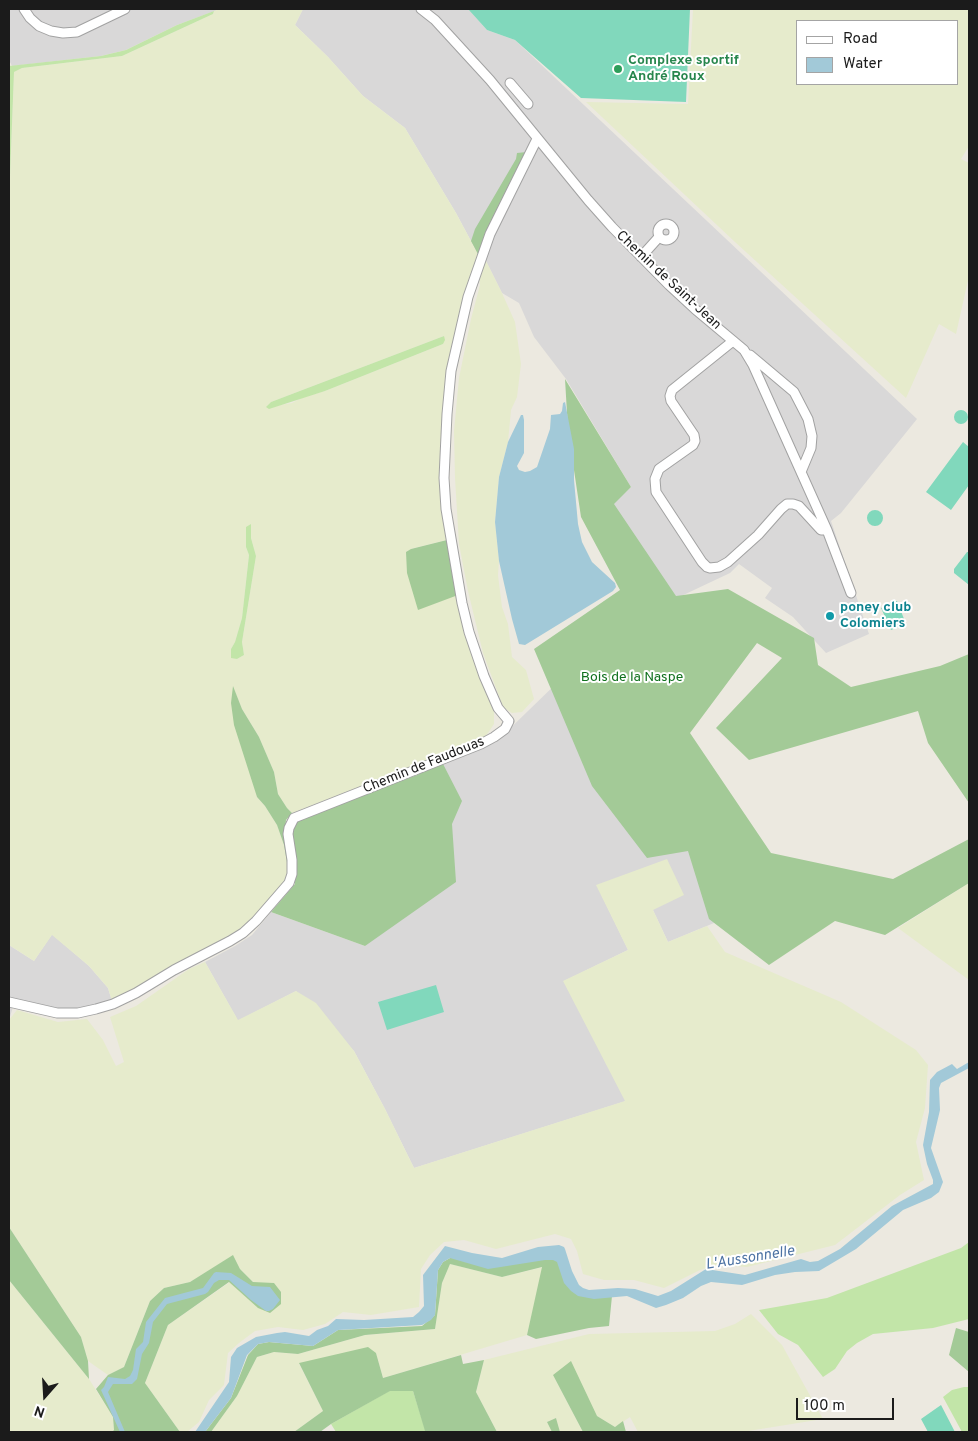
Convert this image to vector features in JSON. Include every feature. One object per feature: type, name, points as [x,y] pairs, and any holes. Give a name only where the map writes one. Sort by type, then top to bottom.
[{"type":"street","points":[[24,9],[39,26],[63,33],[77,32],[125,9]]},
{"type":"street","name":"Chemin de Saint-Jean","points":[[421,9],[435,20],[509,102],[537,139],[594,207],[641,257],[695,309],[744,350],[753,365],[828,530],[852,593]]},
{"type":"street","points":[[510,83],[528,104]]},
{"type":"street","points":[[509,102],[519,93]]},
{"type":"street","name":"Chemin de Faudouas","points":[[9,1002],[57,1013],[78,1013],[96,1009],[113,1004],[230,941],[256,921],[289,883],[292,867],[288,834],[294,818],[480,744],[505,729],[509,721],[498,708],[484,676],[469,632],[462,603],[446,508],[444,478],[446,414],[451,371],[468,297],[490,234],[537,139]]},
{"type":"street","points":[[641,257],[659,237]]},
{"type":"street","points":[[733,341],[672,390],[671,401],[694,435],[695,441],[693,445],[659,469],[655,479],[656,492],[702,562],[710,568],[720,567],[728,562],[758,535],[781,509],[789,504],[799,506],[821,530],[828,530]]},
{"type":"street","points":[[744,350],[794,392],[808,419],[812,436],[811,448],[801,472]]},
{"type":"shaded area","points":[[9,9],[220,9],[177,25],[126,50],[101,56],[12,66],[9,60]]},
{"type":"shaded area","points":[[303,9],[468,9],[487,30],[515,40],[917,419],[841,513],[831,521],[869,634],[826,653],[793,617],[765,598],[772,588],[739,564],[730,573],[677,598],[608,508],[631,487],[566,379],[534,337],[519,303],[502,293],[485,259],[479,256],[456,213],[405,128],[363,96],[328,57],[295,25]]},
{"type":"shaded area","points":[[561,679],[691,842],[714,923],[668,942],[653,910],[597,885],[628,950],[564,981],[626,1101],[414,1168],[354,1051],[296,991],[238,1021],[205,962],[252,935],[271,912],[365,946],[442,762],[496,742]]},
{"type":"shaded area","points":[[52,934],[89,966],[108,988],[114,1008],[63,1018],[13,1007],[9,1020],[9,945],[34,961]]},
{"type":"green space","points":[[220,9],[303,9],[295,25],[328,57],[363,96],[405,128],[456,213],[479,256],[449,367],[447,540],[411,549],[458,595],[471,649],[494,712],[494,724],[482,739],[292,813],[278,794],[274,772],[259,737],[242,709],[233,687],[257,797],[277,825],[284,845],[288,868],[285,880],[277,893],[243,929],[112,1001],[108,988],[89,966],[52,935],[34,961],[9,945],[9,203],[14,72],[22,68],[122,56],[213,14],[214,11]],"holes":[[[444,336],[443,344],[325,391],[303,397],[292,403],[267,407],[271,402]],[[251,524],[251,538],[256,556],[242,642],[244,655],[237,659],[231,657],[231,649],[242,618],[249,555],[246,547]]]},
{"type":"green space","name":"Complexe sportif André Roux","points":[[468,9],[690,9],[686,102],[581,98],[515,40],[487,30]]},
{"type":"green space","points":[[693,9],[969,9],[969,146],[961,159],[969,163],[969,276],[956,334],[939,324],[906,398],[735,242],[586,102],[688,104]]},
{"type":"green space","points":[[214,11],[213,14],[122,56],[22,68],[14,72],[9,203],[9,66],[101,56],[126,50],[177,25]]},
{"type":"green space","points":[[527,152],[479,256],[471,241],[475,229],[516,159],[517,153]]},
{"type":"green space","points":[[485,259],[515,322],[521,364],[517,397],[511,410],[508,442],[499,477],[495,522],[502,607],[508,624],[512,657],[526,670],[534,699],[522,712],[512,713],[503,707],[483,653],[459,544],[455,478],[454,431],[459,378],[480,285],[479,275]]},
{"type":"green space","points":[[444,336],[443,344],[325,391],[269,409],[266,407],[271,402]]},
{"type":"green space","name":"Bois de la Naspe","points":[[565,379],[631,487],[614,504],[676,596],[728,589],[814,638],[818,665],[851,687],[940,666],[969,654],[969,803],[928,743],[918,711],[749,760],[716,728],[782,658],[757,643],[690,733],[771,853],[893,879],[969,839],[969,883],[885,935],[835,921],[769,965],[709,919],[688,851],[647,858],[592,786],[534,649],[620,590],[581,517],[568,430]]},
{"type":"green space","points":[[958,410],[964,410],[968,417],[964,424],[958,424],[954,420],[954,414]]},
{"type":"green space","points":[[963,442],[969,447],[969,485],[951,510],[926,492]]},
{"type":"green space","points":[[872,510],[878,510],[883,515],[881,524],[872,526],[867,521],[867,515]]},
{"type":"green space","points":[[251,524],[251,538],[256,556],[242,642],[244,655],[237,659],[231,658],[231,649],[242,618],[249,555],[246,547],[246,527]]},
{"type":"green space","points":[[447,540],[458,595],[418,610],[407,573],[406,552]]},
{"type":"green space","points":[[969,552],[969,585],[954,573],[954,569]]},
{"type":"green space","points":[[897,601],[906,624],[891,630],[881,608]]},
{"type":"green space","points":[[233,686],[242,709],[259,737],[274,772],[278,794],[292,813],[286,820],[285,832],[289,853],[288,868],[284,845],[277,825],[257,797],[234,725],[231,703]]},
{"type":"green space","points":[[442,762],[462,801],[452,824],[456,882],[365,946],[271,912],[295,884],[290,838],[292,828],[298,819],[417,775]]},
{"type":"green space","points":[[667,859],[684,895],[653,910],[668,942],[707,926],[725,952],[841,1002],[916,1050],[928,1065],[925,1108],[916,1142],[924,1180],[900,1195],[835,1245],[747,1267],[718,1265],[700,1270],[664,1288],[634,1280],[604,1280],[583,1274],[577,1251],[571,1239],[555,1234],[496,1249],[464,1240],[444,1242],[430,1255],[421,1269],[419,1307],[371,1315],[343,1312],[325,1324],[303,1330],[278,1327],[255,1331],[228,1353],[224,1385],[209,1400],[199,1422],[187,1432],[180,1432],[145,1383],[168,1325],[230,1282],[258,1308],[253,1282],[240,1269],[233,1256],[190,1282],[164,1288],[150,1301],[124,1367],[108,1375],[88,1361],[81,1337],[9,1227],[9,1020],[17,1010],[58,1022],[87,1019],[103,1040],[116,1066],[124,1062],[110,1017],[136,1006],[189,969],[205,962],[238,1020],[296,991],[316,1003],[354,1051],[414,1168],[625,1101],[563,981],[628,950],[596,885]]},
{"type":"green space","points":[[969,883],[969,980],[898,928]]},
{"type":"green space","points":[[436,985],[444,1012],[387,1030],[378,1002]]},
{"type":"green space","points":[[9,1227],[81,1337],[88,1361],[89,1379],[9,1280]]},
{"type":"green space","points":[[969,1242],[969,1319],[933,1328],[873,1334],[847,1351],[835,1369],[823,1377],[798,1345],[778,1334],[759,1310],[827,1298],[961,1248]]},
{"type":"green space","points":[[233,1255],[240,1269],[253,1282],[274,1283],[281,1292],[281,1304],[270,1313],[258,1308],[229,1282],[168,1325],[145,1383],[180,1432],[112,1432],[114,1430],[113,1417],[96,1389],[108,1375],[124,1367],[150,1301],[164,1288],[190,1282]]},
{"type":"green space","points":[[451,1255],[493,1265],[550,1256],[561,1261],[575,1288],[612,1296],[609,1326],[589,1328],[536,1339],[527,1335],[542,1267],[502,1277],[450,1264],[442,1283],[435,1329],[365,1335],[298,1354],[274,1352],[257,1357],[237,1396],[211,1432],[205,1432],[231,1398],[248,1355],[258,1344],[269,1342],[313,1346],[338,1330],[422,1326],[435,1315],[438,1270]]},
{"type":"green space","points":[[450,1264],[502,1277],[543,1267],[527,1335],[383,1378],[376,1353],[299,1364],[323,1411],[294,1432],[211,1432],[237,1396],[257,1357],[274,1352],[298,1354],[365,1335],[435,1329],[442,1283]]},
{"type":"green space","points":[[9,1280],[89,1379],[113,1417],[114,1430],[112,1432],[9,1432]]},
{"type":"green space","points":[[751,1314],[782,1345],[823,1419],[742,1432],[638,1432],[630,1417],[615,1427],[597,1416],[553,1375],[583,1432],[560,1432],[556,1418],[547,1422],[552,1432],[497,1432],[476,1392],[484,1360],[589,1334],[715,1331],[735,1324]]},
{"type":"green space","points":[[956,1328],[969,1332],[969,1372],[949,1355]]},
{"type":"green space","points":[[368,1347],[376,1353],[383,1378],[461,1355],[463,1364],[484,1360],[476,1392],[497,1432],[425,1431],[413,1391],[390,1391],[320,1432],[294,1432],[323,1411],[299,1363]]},
{"type":"green space","points":[[571,1361],[597,1416],[615,1427],[623,1421],[626,1432],[583,1432],[553,1375]]},
{"type":"green space","points":[[969,1387],[969,1432],[962,1432],[943,1397],[952,1390]]},
{"type":"green space","points":[[389,1391],[413,1391],[426,1432],[336,1432],[331,1424]]},
{"type":"green space","points":[[941,1405],[955,1432],[928,1432],[921,1419]]},
{"type":"green space","points":[[556,1418],[560,1432],[552,1432],[547,1422]]},
{"type":"water","points":[[565,402],[574,449],[574,480],[578,524],[582,542],[592,562],[615,583],[616,587],[613,591],[525,645],[519,644],[499,561],[495,522],[499,477],[508,442],[521,415],[523,415],[524,420],[524,453],[517,466],[519,470],[525,472],[537,467],[550,429],[551,415],[560,414]]},
{"type":"water","points":[[969,1062],[969,1068],[941,1083],[939,1088],[940,1110],[931,1148],[943,1182],[939,1192],[931,1198],[903,1210],[856,1249],[819,1271],[775,1275],[742,1285],[711,1282],[683,1298],[656,1308],[627,1296],[594,1299],[578,1296],[564,1283],[557,1262],[553,1260],[488,1269],[450,1258],[443,1262],[438,1270],[435,1315],[431,1320],[422,1325],[338,1330],[313,1346],[269,1342],[258,1344],[247,1355],[231,1398],[205,1432],[195,1432],[229,1382],[231,1357],[237,1348],[256,1337],[277,1333],[285,1332],[309,1336],[317,1330],[328,1326],[336,1319],[364,1320],[413,1317],[424,1306],[423,1275],[445,1246],[502,1258],[538,1247],[559,1245],[564,1247],[572,1271],[579,1285],[583,1288],[589,1290],[635,1289],[658,1296],[671,1291],[706,1269],[745,1275],[801,1259],[810,1262],[818,1261],[840,1249],[892,1206],[933,1184],[923,1145],[929,1112],[930,1080],[937,1072],[952,1064],[957,1069]]},
{"type":"water","points":[[216,1272],[231,1273],[252,1286],[270,1287],[280,1300],[273,1309],[266,1311],[229,1280],[219,1280],[205,1294],[167,1304],[153,1322],[149,1343],[142,1354],[137,1379],[132,1384],[113,1384],[108,1392],[125,1432],[120,1432],[101,1390],[108,1377],[125,1379],[130,1376],[133,1370],[136,1349],[143,1342],[146,1322],[165,1298],[203,1288]]},
{"type":"place","name":"Complexe sportif André Roux","points":[[618,69]]},
{"type":"place","name":"poney club Colomiers","points":[[830,616]]},
{"type":"water label","name":"L'Aussonnelle","points":[[750,1259]]}]
